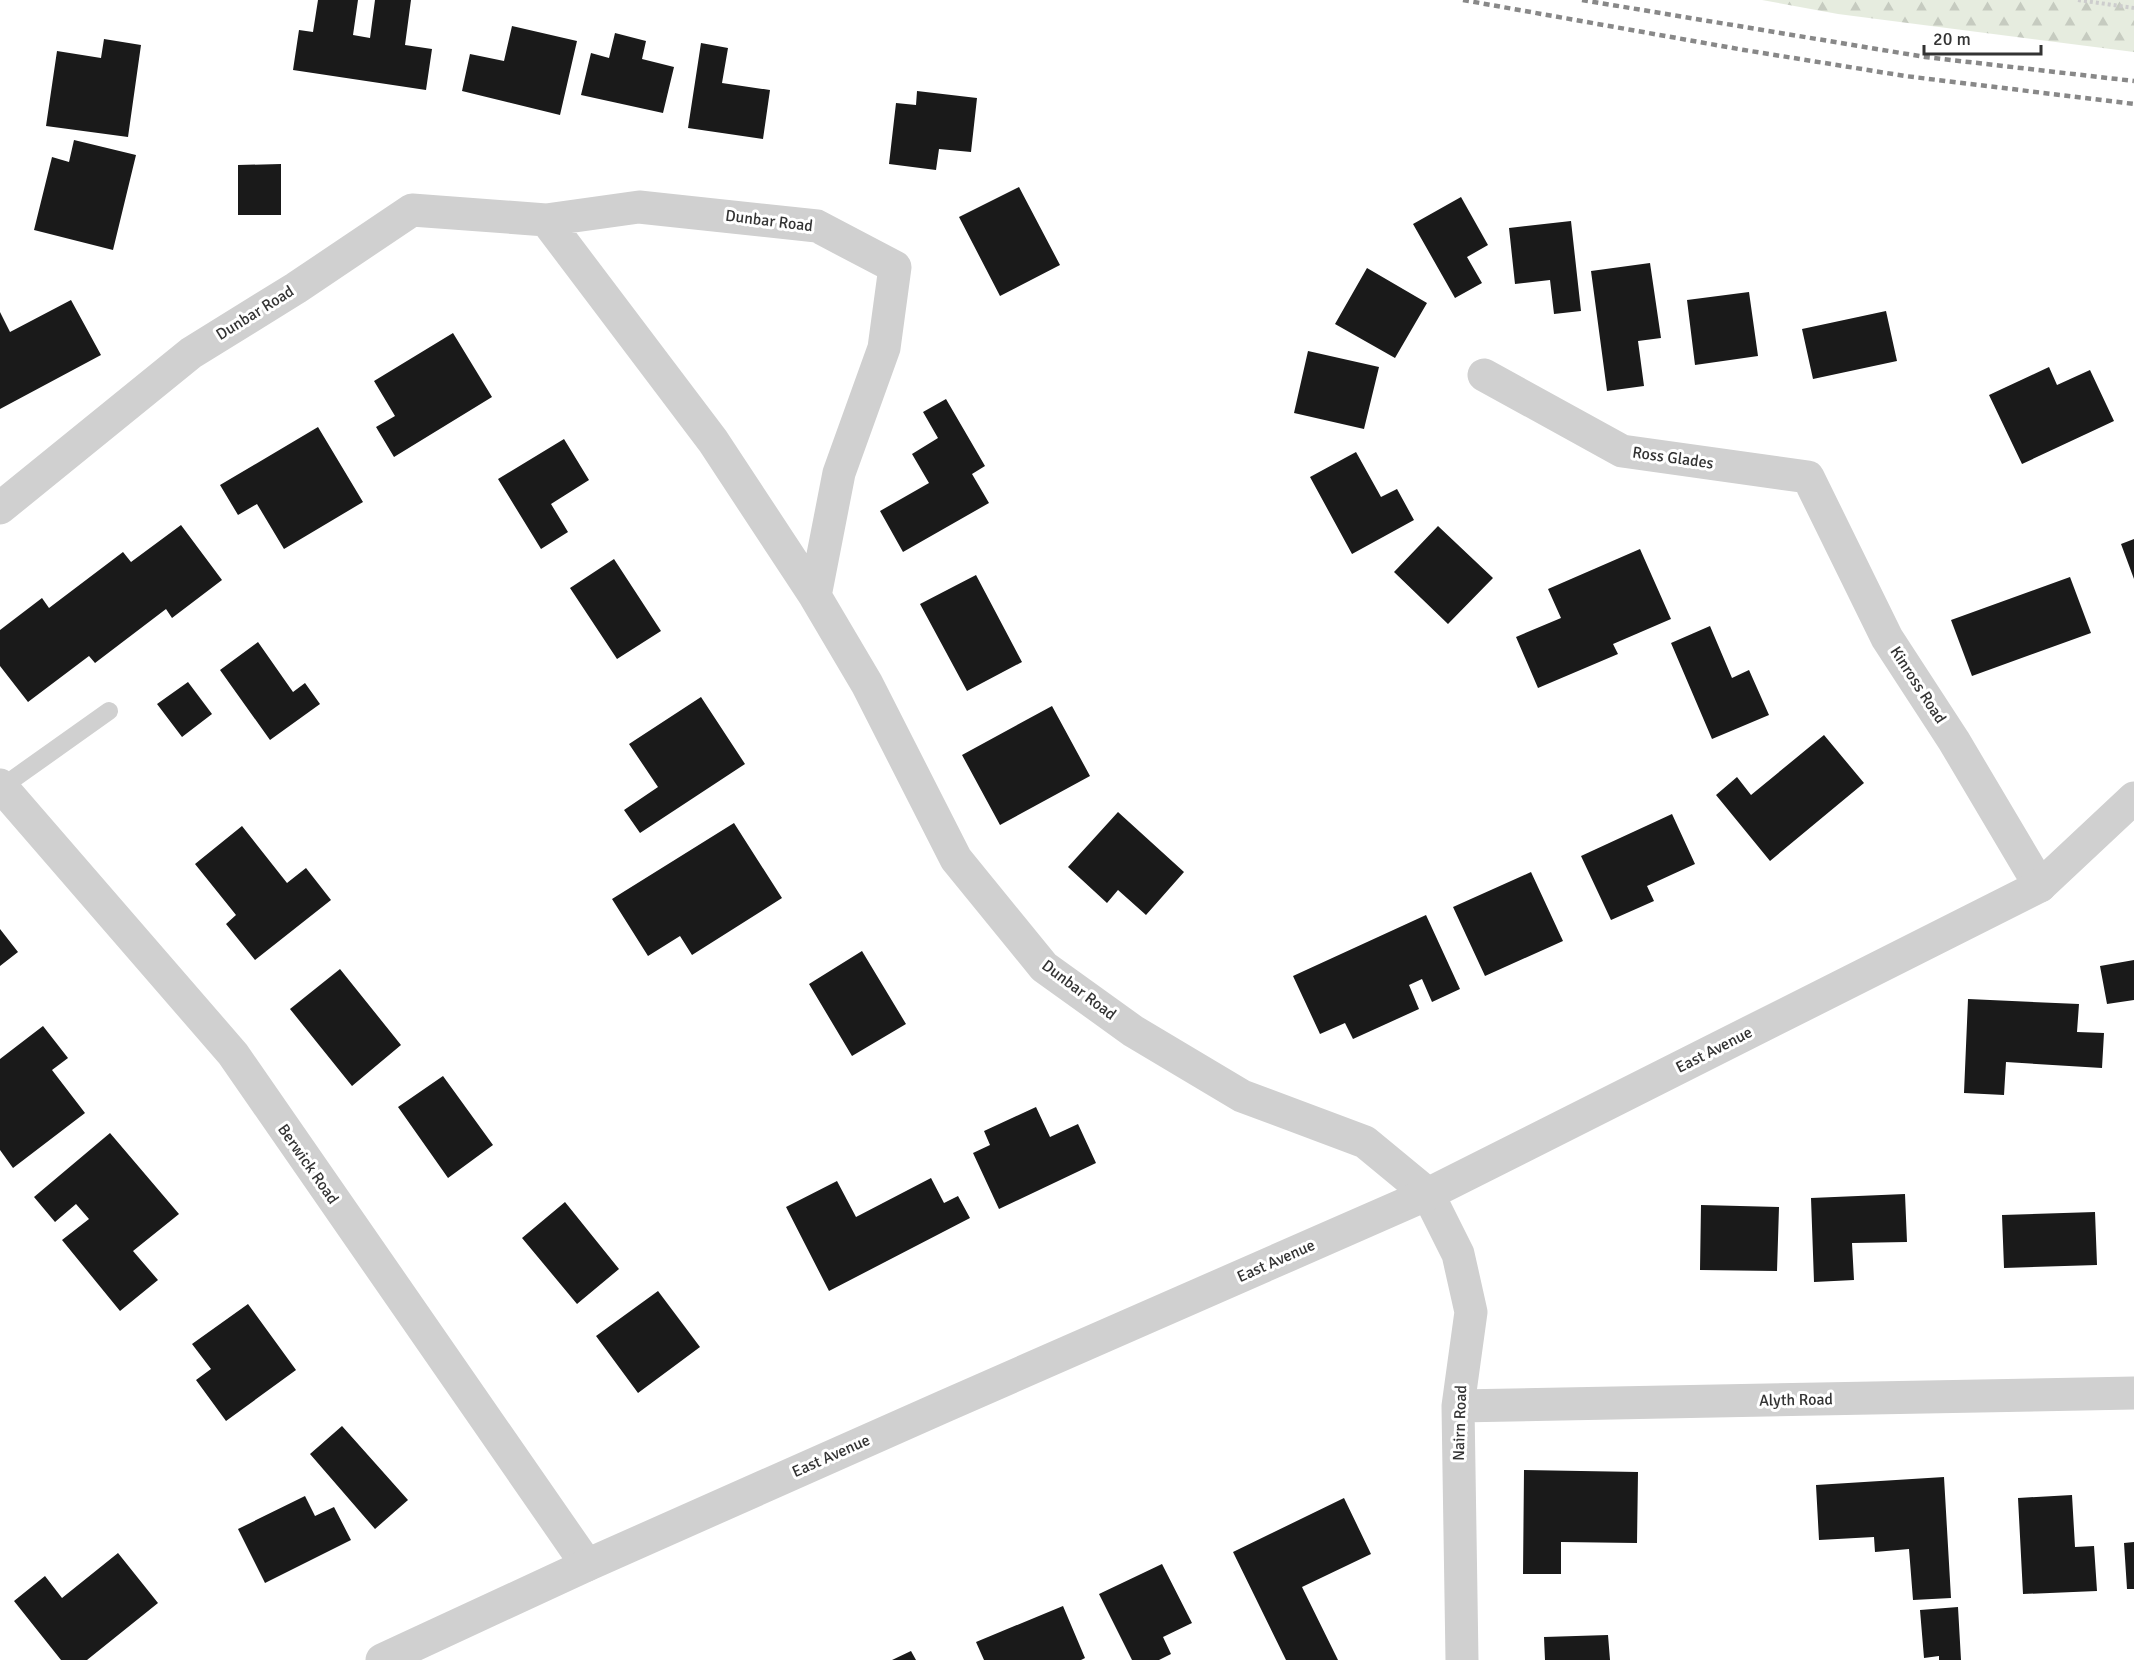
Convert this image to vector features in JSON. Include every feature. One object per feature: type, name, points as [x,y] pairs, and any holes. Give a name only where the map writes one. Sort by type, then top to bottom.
[{"type":"street","name":"Dunbar Road","points":[[0,508],[191,353],[296,288],[412,210],[546,220],[639,207],[816,226],[895,267],[884,348],[839,473],[815,596]]},
{"type":"street","name":"Dunbar Road","points":[[546,220],[713,441],[815,596],[867,684],[956,859],[1044,967],[1133,1031],[1242,1096],[1365,1142],[1428,1194]]},
{"type":"street","name":"Ross Glades","points":[[1484,375],[1622,451],[1808,477]]},
{"type":"street","name":"Kinross Road","points":[[1808,477],[1887,638],[1954,741],[2040,885]]},
{"type":"street","name":"Berwick Road","points":[[1,786],[233,1054],[587,1565]]},
{"type":"street","name":"East Avenue","points":[[382,1660],[587,1565],[1428,1194],[2040,885],[2134,798]]},
{"type":"street","name":"Nairn Road","points":[[1428,1194],[1458,1254],[1471,1312],[1458,1406],[1462,1660]]},
{"type":"street","name":"Alyth Road","points":[[1458,1406],[2134,1393]]},
{"type":"lane","points":[[1,786],[109,711]]},
{"type":"path","points":[[2078,0],[2134,8]]},
{"type":"green space","points":[[1762,0],[2134,0],[2134,52],[1838,14]]},
{"type":"building","points":[[318,0],[358,0],[353,35],[370,38],[375,0],[411,0],[405,45],[432,49],[426,90],[293,70],[299,30],[313,32]]},
{"type":"building","points":[[512,26],[577,41],[560,115],[462,91],[470,54],[504,61]]},
{"type":"building","points":[[615,33],[646,41],[642,59],[674,67],[663,113],[581,95],[591,53],[609,58]]},
{"type":"building","points":[[104,39],[141,45],[128,137],[46,126],[57,51],[101,58]]},
{"type":"building","points":[[701,43],[728,48],[722,83],[770,90],[763,139],[688,128]]},
{"type":"building","points":[[917,91],[977,98],[971,152],[939,149],[936,170],[889,164],[896,103],[916,105]]},
{"type":"building","points":[[74,140],[136,155],[113,250],[34,230],[52,157],[69,162]]},
{"type":"building","points":[[281,164],[281,215],[238,215],[238,165]]},
{"type":"building","points":[[1019,187],[1060,265],[1000,296],[959,217]]},
{"type":"building","points":[[1461,197],[1488,245],[1467,257],[1482,283],[1455,298],[1413,224]]},
{"type":"building","points":[[1571,221],[1581,311],[1554,314],[1550,280],[1515,284],[1509,228]]},
{"type":"building","points":[[1650,263],[1661,338],[1638,341],[1644,386],[1607,391],[1591,271]]},
{"type":"building","points":[[1367,268],[1427,303],[1395,358],[1335,324]]},
{"type":"building","points":[[1749,292],[1758,356],[1695,365],[1687,300]]},
{"type":"building","points":[[71,300],[101,355],[0,409],[0,312],[10,332]]},
{"type":"building","points":[[1886,311],[1897,361],[1813,379],[1802,329]]},
{"type":"building","points":[[453,333],[492,397],[394,457],[376,427],[395,416],[374,381]]},
{"type":"building","points":[[1308,351],[1379,367],[1364,429],[1294,413]]},
{"type":"building","points":[[2049,367],[2057,385],[2090,370],[2114,421],[2022,464],[1989,395]]},
{"type":"building","points":[[946,399],[985,466],[972,474],[989,503],[903,552],[880,511],[929,483],[912,454],[938,438],[923,412]]},
{"type":"building","points":[[318,427],[363,502],[284,549],[257,504],[238,515],[220,485]]},
{"type":"building","points":[[564,439],[589,480],[551,504],[568,532],[541,549],[498,479]]},
{"type":"building","points":[[1356,452],[1381,497],[1397,489],[1414,520],[1352,554],[1310,477]]},
{"type":"building","points":[[181,525],[222,580],[172,618],[166,609],[95,663],[89,656],[28,702],[0,666],[0,630],[42,598],[49,608],[123,552],[131,562]]},
{"type":"building","points":[[1438,526],[1493,578],[1448,624],[1394,572]]},
{"type":"building","points":[[2134,539],[2134,579],[2121,544]]},
{"type":"building","points":[[1640,549],[1671,619],[1613,644],[1618,654],[1538,688],[1516,637],[1561,618],[1548,589]]},
{"type":"building","points":[[614,559],[661,631],[617,659],[570,588]]},
{"type":"building","points":[[976,575],[1022,662],[967,691],[920,604]]},
{"type":"building","points":[[2070,577],[2091,633],[1972,676],[1951,620]]},
{"type":"building","points":[[1710,626],[1732,678],[1749,670],[1769,715],[1712,739],[1671,643]]},
{"type":"building","points":[[258,642],[293,692],[305,683],[320,704],[270,740],[220,670]]},
{"type":"building","points":[[188,682],[212,714],[182,737],[157,704]]},
{"type":"building","points":[[701,697],[745,764],[640,833],[624,810],[658,787],[629,744]]},
{"type":"building","points":[[1052,706],[1090,776],[1000,825],[962,755]]},
{"type":"building","points":[[1824,735],[1864,783],[1770,861],[1716,795],[1737,777],[1751,795]]},
{"type":"building","points":[[1118,812],[1184,872],[1146,915],[1118,890],[1107,903],[1068,867]]},
{"type":"building","points":[[1672,814],[1695,864],[1647,886],[1654,901],[1611,920],[1581,856]]},
{"type":"building","points":[[734,823],[782,898],[692,955],[680,936],[648,956],[612,899]]},
{"type":"building","points":[[242,826],[287,883],[306,868],[331,900],[255,960],[226,924],[236,915],[195,864]]},
{"type":"building","points":[[1531,872],[1563,941],[1485,976],[1453,907]]},
{"type":"building","points":[[1426,915],[1460,989],[1432,1002],[1422,979],[1409,985],[1419,1009],[1353,1039],[1345,1023],[1320,1034],[1293,976]]},
{"type":"building","points":[[0,929],[18,952],[0,966]]},
{"type":"building","points":[[862,951],[906,1024],[852,1056],[809,984]]},
{"type":"building","points":[[2134,960],[2134,1000],[2107,1004],[2100,966]]},
{"type":"building","points":[[340,969],[401,1045],[352,1086],[290,1009]]},
{"type":"building","points":[[1968,999],[2079,1004],[2077,1032],[2104,1033],[2102,1068],[2006,1062],[2004,1095],[1964,1093]]},
{"type":"building","points":[[43,1026],[68,1058],[52,1070],[85,1113],[13,1168],[0,1150],[0,1059]]},
{"type":"building","points":[[443,1076],[493,1145],[448,1178],[398,1107]]},
{"type":"building","points":[[1036,1107],[1050,1137],[1078,1124],[1096,1163],[999,1209],[973,1153],[990,1145],[984,1131]]},
{"type":"building","points":[[110,1133],[179,1214],[133,1251],[158,1280],[120,1311],[62,1240],[89,1219],[76,1204],[55,1222],[34,1197]]},
{"type":"building","points":[[931,1178],[944,1203],[958,1196],[970,1218],[829,1291],[786,1207],[837,1181],[856,1217]]},
{"type":"building","points":[[1905,1194],[1907,1242],[1852,1243],[1854,1280],[1814,1282],[1811,1198]]},
{"type":"building","points":[[565,1202],[619,1269],[577,1304],[522,1238]]},
{"type":"building","points":[[1701,1205],[1779,1207],[1777,1271],[1700,1270]]},
{"type":"building","points":[[2095,1212],[2097,1265],[2004,1268],[2002,1215]]},
{"type":"building","points":[[658,1291],[700,1347],[638,1393],[596,1336]]},
{"type":"building","points":[[248,1304],[296,1370],[226,1421],[196,1380],[211,1369],[192,1344]]},
{"type":"building","points":[[342,1426],[408,1500],[375,1529],[310,1454]]},
{"type":"building","points":[[1524,1470],[1638,1472],[1637,1543],[1561,1542],[1561,1574],[1523,1574]]},
{"type":"building","points":[[1944,1477],[1951,1598],[1913,1600],[1909,1549],[1875,1552],[1874,1537],[1819,1540],[1816,1485]]},
{"type":"building","points":[[2072,1495],[2075,1547],[2094,1546],[2097,1591],[2023,1594],[2018,1498]]},
{"type":"building","points":[[305,1496],[315,1516],[334,1507],[351,1540],[265,1583],[238,1529]]},
{"type":"building","points":[[1344,1498],[1371,1554],[1302,1587],[1338,1660],[1286,1660],[1233,1552]]},
{"type":"building","points":[[2134,1542],[2134,1589],[2127,1589],[2124,1543]]},
{"type":"building","points":[[118,1553],[158,1603],[87,1660],[61,1660],[14,1601],[45,1576],[62,1598]]},
{"type":"building","points":[[1162,1564],[1192,1623],[1163,1637],[1171,1654],[1159,1660],[1132,1660],[1099,1594]]},
{"type":"building","points":[[1063,1606],[1085,1658],[1081,1660],[984,1660],[976,1642]]},
{"type":"building","points":[[1958,1607],[1961,1660],[1939,1660],[1939,1656],[1924,1658],[1920,1610]]},
{"type":"building","points":[[1608,1635],[1610,1660],[1545,1660],[1544,1637]]},
{"type":"building","points":[[911,1651],[916,1660],[892,1660]]},
{"type":"railway","points":[[1463,0],[1905,76],[2134,104]]},
{"type":"railway","points":[[1582,0],[1925,57],[2134,81]]}]
